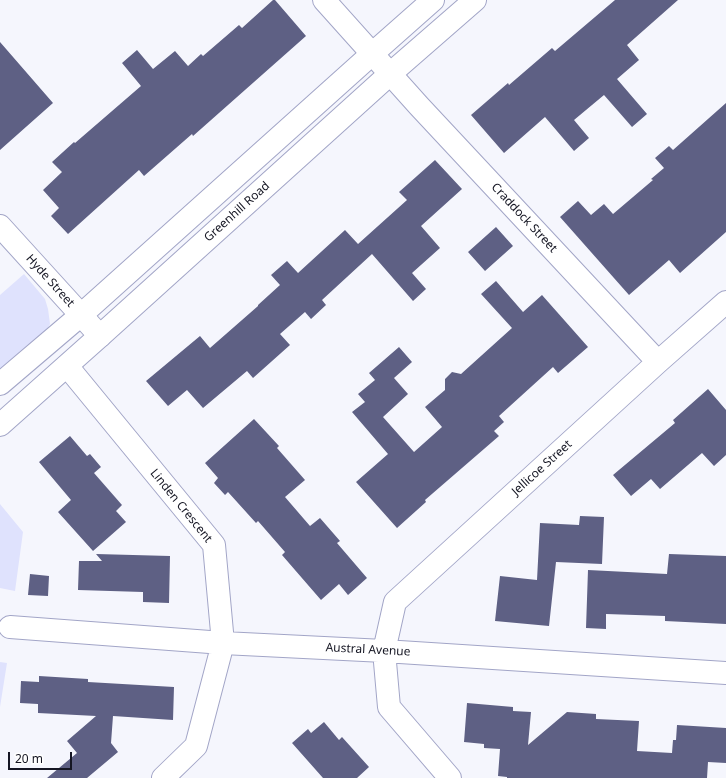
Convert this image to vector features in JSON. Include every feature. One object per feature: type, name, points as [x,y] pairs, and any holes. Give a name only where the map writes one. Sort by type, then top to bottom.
[{"type":"street","name":"Craddock Street","points":[[324,0],[390,74],[658,362]]},
{"type":"street","points":[[0,384],[81,316],[434,0]]},
{"type":"street","name":"Greenhill Road","points":[[0,425],[390,74],[475,0]]},
{"type":"street","name":"Hyde Street","points":[[0,226],[100,336]]},
{"type":"street","name":"Jellicoe Street","points":[[450,778],[389,707],[384,650],[394,602],[726,302]]},
{"type":"street","name":"Linden Crescent","points":[[66,366],[214,545],[223,643],[196,746],[163,778]]},
{"type":"street","name":"Austral Avenue","points":[[10,627],[223,643],[384,650],[726,673]]},
{"type":"shaded area","points":[[24,274],[45,299],[50,324],[44,336],[0,372],[0,295]]},
{"type":"shaded area","points":[[0,504],[23,532],[15,591],[0,588]]},
{"type":"shaded area","points":[[0,662],[7,663],[0,707]]},
{"type":"building","points":[[273,0],[275,0],[306,36],[193,136],[192,134],[144,176],[139,170],[68,234],[51,216],[59,208],[43,190],[62,172],[52,162],[141,86],[122,63],[137,50],[153,69],[175,51],[188,66],[201,54],[203,56],[239,25],[242,28]]},
{"type":"building","points":[[615,0],[678,0],[627,45],[639,60],[617,79],[647,114],[632,127],[604,95],[574,120],[589,138],[574,151],[545,117],[504,153],[471,115],[552,48],[555,51]]},
{"type":"building","points":[[0,42],[53,103],[0,150]]},
{"type":"building","points":[[726,103],[726,232],[680,273],[669,260],[629,295],[560,217],[578,201],[591,215],[604,204],[613,214],[653,180],[651,179],[664,168],[655,158],[669,146],[673,150]]},
{"type":"building","points":[[435,160],[462,189],[421,226],[440,248],[412,273],[426,289],[413,301],[372,254],[322,300],[326,305],[311,319],[305,312],[280,334],[290,345],[253,378],[247,371],[203,408],[187,390],[168,406],[146,381],[200,336],[210,348],[280,285],[271,275],[287,261],[298,273],[345,230],[358,244],[407,200],[399,192]]},
{"type":"building","points":[[496,227],[513,246],[485,271],[468,252]]},
{"type":"building","points":[[496,281],[523,312],[542,295],[588,347],[558,373],[553,367],[499,416],[504,422],[494,431],[499,436],[425,500],[426,502],[397,528],[356,482],[388,454],[352,412],[365,402],[358,394],[375,380],[369,373],[399,347],[412,362],[394,378],[408,394],[383,417],[414,452],[442,427],[425,407],[445,390],[445,379],[452,372],[461,374],[512,328],[481,294]]},
{"type":"building","points":[[708,389],[726,410],[726,455],[714,466],[702,453],[660,489],[651,479],[631,496],[613,475],[675,423],[673,420]]},
{"type":"building","points":[[254,419],[279,446],[277,448],[305,480],[285,497],[310,526],[320,518],[340,541],[337,543],[367,578],[348,595],[339,584],[321,600],[282,555],[285,552],[258,521],[256,523],[228,492],[225,495],[214,483],[218,478],[205,463]]},
{"type":"building","points":[[70,436],[87,456],[90,454],[101,467],[94,473],[122,505],[116,511],[126,522],[93,551],[58,512],[71,500],[39,462]]},
{"type":"building","points":[[580,516],[604,517],[602,564],[556,562],[549,626],[495,621],[500,576],[537,580],[540,523],[579,525]]},
{"type":"building","points":[[96,554],[170,556],[169,603],[143,602],[143,592],[78,590],[79,561],[102,561]]},
{"type":"building","points":[[669,554],[726,556],[726,624],[665,621],[665,616],[606,614],[606,629],[586,628],[588,570],[667,574]]},
{"type":"building","points":[[30,574],[49,576],[48,596],[28,595]]},
{"type":"building","points":[[39,676],[88,679],[88,682],[174,687],[173,720],[113,716],[111,743],[118,752],[87,778],[47,778],[77,753],[67,741],[96,716],[38,713],[38,704],[20,703],[21,681],[39,682]]},
{"type":"building","points":[[467,703],[513,707],[513,711],[531,712],[528,745],[567,712],[596,714],[596,719],[639,721],[637,751],[672,753],[673,740],[676,740],[677,725],[726,728],[726,763],[708,762],[707,778],[507,778],[498,776],[500,749],[484,748],[484,744],[464,742]]},
{"type":"building","points":[[324,722],[339,740],[342,737],[369,767],[357,778],[323,778],[292,743],[308,729],[311,733]]}]
